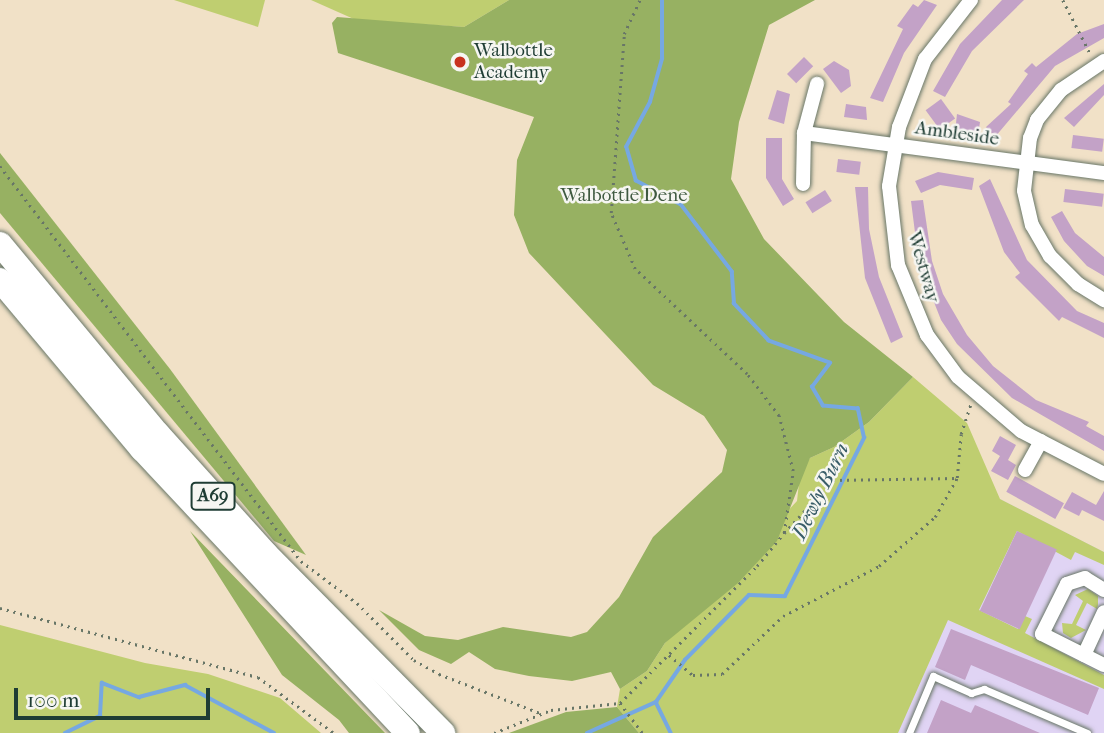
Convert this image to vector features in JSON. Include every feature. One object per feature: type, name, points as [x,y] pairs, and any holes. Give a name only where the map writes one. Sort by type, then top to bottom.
[{"type":"highway","name":"A69","points":[[0,244],[158,434],[266,554],[443,733]]},
{"type":"highway","name":"A69","points":[[0,281],[142,449],[408,733]]},
{"type":"street","name":"Westway","points":[[971,0],[925,59],[906,102],[895,145],[889,186],[892,239],[914,311],[958,377],[1006,420],[1104,474]]},
{"type":"street","points":[[1100,63],[1061,90],[1037,120],[1026,163],[1025,207],[1040,241],[1070,277],[1104,300]]},
{"type":"street","points":[[803,184],[804,133],[817,84]]},
{"type":"street","name":"Ambleside","points":[[804,133],[1104,173]]},
{"type":"street","points":[[1025,470],[1041,441]]},
{"type":"street","points":[[1104,590],[1085,578],[1067,584],[1042,634],[1104,665]]},
{"type":"street","points":[[1084,655],[1104,612]]},
{"type":"lane","points":[[909,733],[933,676],[971,693],[984,689],[1087,733]]},
{"type":"path","points":[[640,0],[624,34],[611,213],[635,269],[747,374],[779,416],[793,471],[784,533]]},
{"type":"path","points":[[1063,0],[1100,63]]},
{"type":"path","points":[[0,166],[301,561],[357,603],[414,660],[439,674],[540,713]]},
{"type":"path","points":[[668,655],[689,671],[722,674],[783,617],[879,566],[935,517],[957,478],[967,416]]},
{"type":"path","points":[[495,733],[540,713],[620,703],[757,566],[833,480],[957,478]]},
{"type":"path","points":[[0,608],[258,677],[334,733]]},
{"type":"path","points":[[620,703],[636,720],[643,733]]},
{"type":"shaded area","points":[[1000,499],[1104,552],[1104,733],[897,733]]},
{"type":"green space","points":[[174,0],[265,0],[258,27]]},
{"type":"green space","points":[[311,0],[509,0],[464,27],[356,20]]},
{"type":"green space","name":"Walbottle Dene","points":[[509,0],[815,0],[769,25],[739,122],[731,179],[764,239],[844,322],[913,377],[869,422],[834,447],[810,458],[777,541],[738,583],[665,643],[647,671],[620,689],[611,672],[572,681],[529,676],[495,669],[469,652],[451,664],[419,650],[379,610],[425,636],[458,640],[503,627],[571,637],[587,632],[619,597],[653,537],[722,472],[727,450],[704,416],[653,385],[529,253],[514,215],[517,160],[534,117],[338,53],[332,23],[337,17],[464,27]]},
{"type":"green space","points":[[0,153],[170,369],[306,555],[274,541],[0,213]]},
{"type":"green space","points":[[913,377],[967,423],[1000,499],[1104,552],[1104,565],[1075,552],[1071,560],[1017,531],[979,610],[1018,629],[1025,616],[1032,619],[1025,633],[1104,675],[1104,689],[948,620],[898,733],[639,733],[617,707],[620,689],[647,671],[665,643],[797,501],[800,474],[810,458],[834,447],[869,422]]},
{"type":"green space","points":[[190,531],[385,733],[349,733],[339,720],[282,675]]},
{"type":"green space","points":[[1088,589],[1098,596],[1097,609],[1087,603],[1076,625],[1086,630],[1071,638],[1063,633],[1062,623],[1072,624],[1083,601],[1075,595]]},
{"type":"green space","points":[[0,625],[145,663],[208,674],[280,698],[321,733],[0,733]]},
{"type":"green space","points":[[617,707],[639,733],[509,733],[566,712]]},
{"type":"building","points":[[924,0],[937,5],[904,53],[883,102],[870,98],[903,29],[897,26],[913,4],[918,7]]},
{"type":"building","points":[[1002,0],[1024,0],[972,51],[945,97],[933,91],[960,44]]},
{"type":"building","points":[[1104,24],[1104,38],[1055,66],[995,137],[986,127],[1011,104],[1008,102],[1028,74],[1024,71],[1032,63],[1036,67],[1077,34]]},
{"type":"building","points":[[804,57],[813,66],[796,83],[787,74]]},
{"type":"building","points":[[834,61],[849,70],[851,86],[841,93],[823,69]]},
{"type":"building","points":[[1104,84],[1104,95],[1074,127],[1064,118]]},
{"type":"building","points":[[777,90],[790,94],[784,124],[768,119]]},
{"type":"building","points":[[941,99],[955,118],[940,130],[926,110]]},
{"type":"building","points":[[846,104],[866,107],[867,120],[844,117]]},
{"type":"building","points":[[957,114],[980,122],[978,135],[955,132]]},
{"type":"building","points":[[1073,135],[1104,139],[1102,152],[1071,148]]},
{"type":"building","points":[[766,138],[782,138],[782,179],[794,199],[783,206],[766,178]]},
{"type":"building","points":[[838,159],[861,162],[859,175],[836,172]]},
{"type":"building","points":[[938,172],[974,178],[972,190],[940,185],[921,193],[915,181]]},
{"type":"building","points":[[990,179],[1027,260],[1077,311],[1104,323],[1104,338],[1062,317],[1059,321],[1015,277],[1020,273],[1004,252],[979,186]]},
{"type":"building","points":[[855,187],[868,187],[869,229],[879,277],[903,337],[891,343],[865,278]]},
{"type":"building","points":[[1065,189],[1104,194],[1102,207],[1063,202]]},
{"type":"building","points":[[825,190],[832,201],[812,213],[805,202]]},
{"type":"building","points":[[923,200],[932,261],[943,294],[967,335],[993,366],[1036,400],[1089,422],[1086,426],[1104,436],[1104,451],[1012,398],[957,344],[941,320],[919,264],[911,201]]},
{"type":"building","points":[[1062,211],[1075,233],[1104,257],[1104,276],[1087,266],[1064,241],[1051,217]]},
{"type":"building","points":[[1000,436],[1016,445],[1008,460],[1016,465],[1008,480],[991,471],[1000,456],[992,451]]},
{"type":"building","points":[[1015,476],[1064,503],[1055,519],[1006,492]]},
{"type":"building","points":[[1104,491],[1104,521],[1082,510],[1079,516],[1063,508],[1072,492],[1096,505]]},
{"type":"building","points":[[1017,531],[1057,550],[1020,629],[980,611]]},
{"type":"building","points":[[951,629],[1099,688],[1088,715],[971,665],[965,680],[935,667]]},
{"type":"building","points":[[941,700],[971,713],[975,705],[1040,733],[927,733]]},
{"type":"waterway","name":"Dewly Burn","points":[[587,733],[656,702],[685,660],[749,595],[785,596],[864,438],[858,409],[823,406],[812,387],[830,363],[769,341],[734,304],[732,272],[681,205],[636,181],[626,147],[650,102],[662,59],[662,0]]},
{"type":"waterway","name":"Dewly Burn","points":[[65,733],[100,716],[102,683],[139,697],[185,685],[274,733]]},
{"type":"waterway","points":[[656,702],[671,733]]},
{"type":"place","name":"Walbottle Academy","points":[[460,62]]}]
